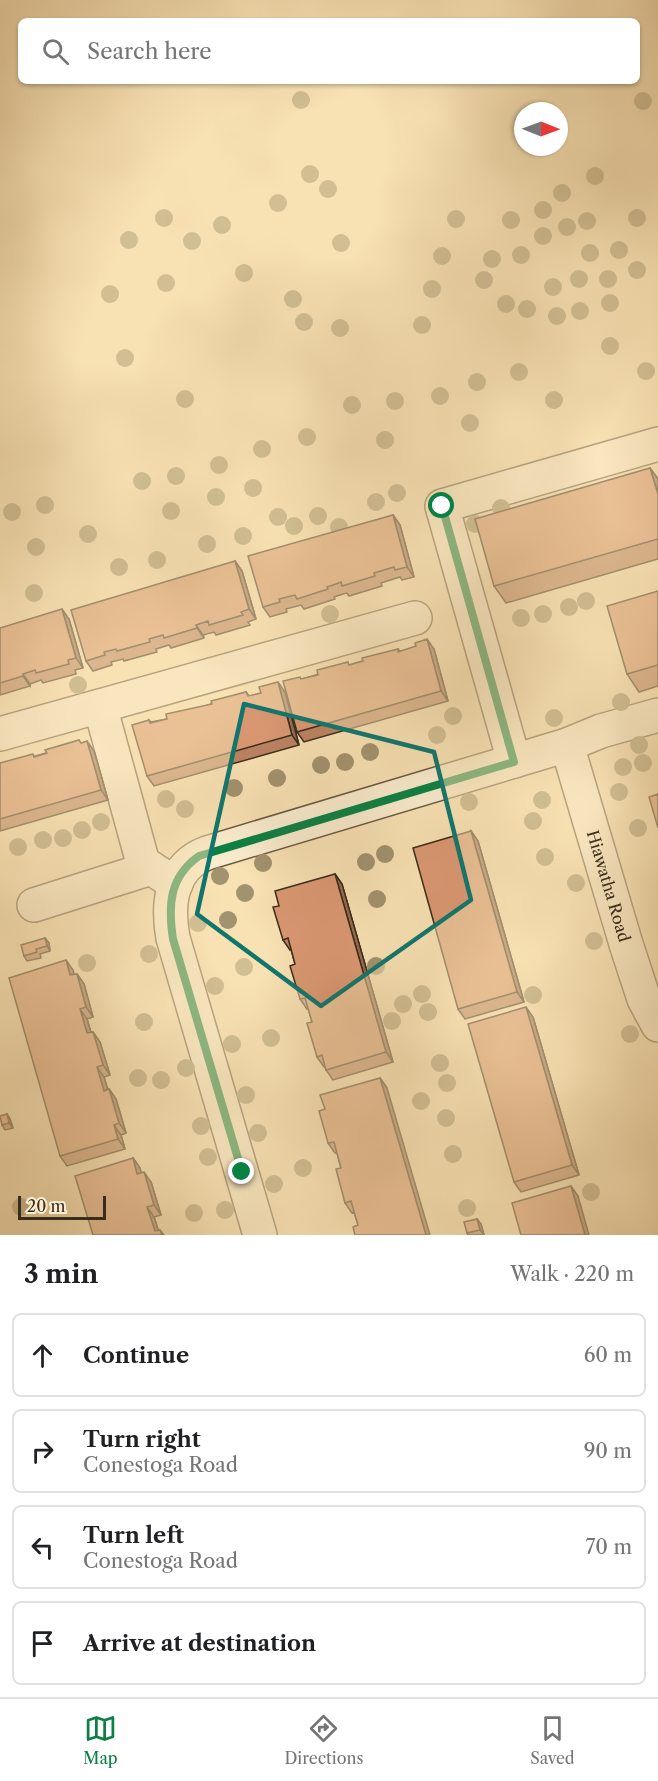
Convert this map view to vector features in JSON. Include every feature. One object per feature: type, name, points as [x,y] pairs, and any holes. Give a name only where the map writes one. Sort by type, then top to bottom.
[{"type":"street","points":[[514,762],[442,506],[658,444]]},
{"type":"street","points":[[0,734],[415,618]]},
{"type":"street","points":[[100,706],[143,863],[163,876],[172,893],[169,916],[173,939],[260,1235]]},
{"type":"street","points":[[34,904],[163,876],[207,853],[514,762],[601,731],[658,715]]},
{"type":"street","name":"Hiawatha Road","points":[[567,744],[631,962],[644,999],[658,1024]]},
{"type":"highlighted area","points":[[244,704],[434,752],[471,900],[321,1006],[197,914]]},
{"type":"building","points":[[650,468],[658,494],[658,539],[494,586],[475,519]]},
{"type":"building","points":[[393,515],[407,567],[395,570],[394,567],[374,573],[375,576],[342,586],[341,582],[327,587],[328,589],[297,599],[295,595],[279,599],[280,602],[263,607],[248,556]]},
{"type":"building","points":[[235,561],[249,609],[241,612],[243,615],[209,625],[208,621],[196,625],[197,628],[164,638],[163,635],[149,639],[150,642],[117,651],[116,649],[104,652],[105,655],[86,661],[71,610]]},
{"type":"building","points":[[658,591],[658,665],[627,674],[607,606]]},
{"type":"building","points":[[62,609],[76,658],[68,660],[69,664],[36,673],[35,670],[0,683],[0,628]]},
{"type":"building","points":[[427,639],[441,691],[297,732],[283,681],[318,675],[317,670],[348,662],[349,665],[363,661],[362,658],[398,649],[398,652],[416,646],[415,643]]},
{"type":"building","points":[[278,682],[292,735],[147,776],[132,725],[149,720],[150,723],[167,719],[166,714],[212,704],[211,701],[246,692],[248,696],[261,693],[259,687]]},
{"type":"building","points":[[79,740],[81,743],[87,741],[101,790],[0,819],[0,763],[33,754],[34,757],[47,753],[45,750]]},
{"type":"building","points":[[658,794],[658,828],[649,797]]},
{"type":"building","points":[[471,831],[517,992],[458,1009],[413,848]]},
{"type":"building","points":[[335,874],[386,1052],[326,1070],[322,1055],[317,1057],[307,1023],[312,1022],[305,998],[300,999],[290,966],[295,964],[288,938],[283,940],[273,907],[279,906],[275,891]]},
{"type":"building","points":[[45,938],[47,946],[24,956],[21,945]]},
{"type":"building","points":[[66,960],[70,975],[77,974],[86,1007],[80,1009],[87,1033],[93,1032],[103,1065],[97,1067],[104,1091],[109,1089],[119,1123],[114,1125],[118,1139],[60,1156],[9,978]]},
{"type":"building","points":[[526,1007],[572,1165],[514,1182],[468,1024]]},
{"type":"building","points":[[380,1078],[426,1235],[355,1235],[353,1227],[358,1225],[351,1201],[345,1203],[336,1169],[341,1168],[334,1142],[328,1143],[319,1111],[325,1109],[320,1095]]},
{"type":"building","points":[[7,1114],[9,1123],[2,1125],[0,1116]]},
{"type":"building","points":[[133,1158],[137,1174],[144,1172],[154,1205],[147,1207],[155,1231],[160,1230],[162,1235],[93,1235],[75,1176]]},
{"type":"building","points":[[571,1186],[585,1235],[521,1235],[512,1203]]},
{"type":"building","points":[[477,1219],[480,1230],[467,1233],[464,1222]]},
{"type":"route","points":[[242,1172],[173,939],[169,916],[172,893],[179,877],[190,862],[199,856],[514,762],[442,506]]}]
